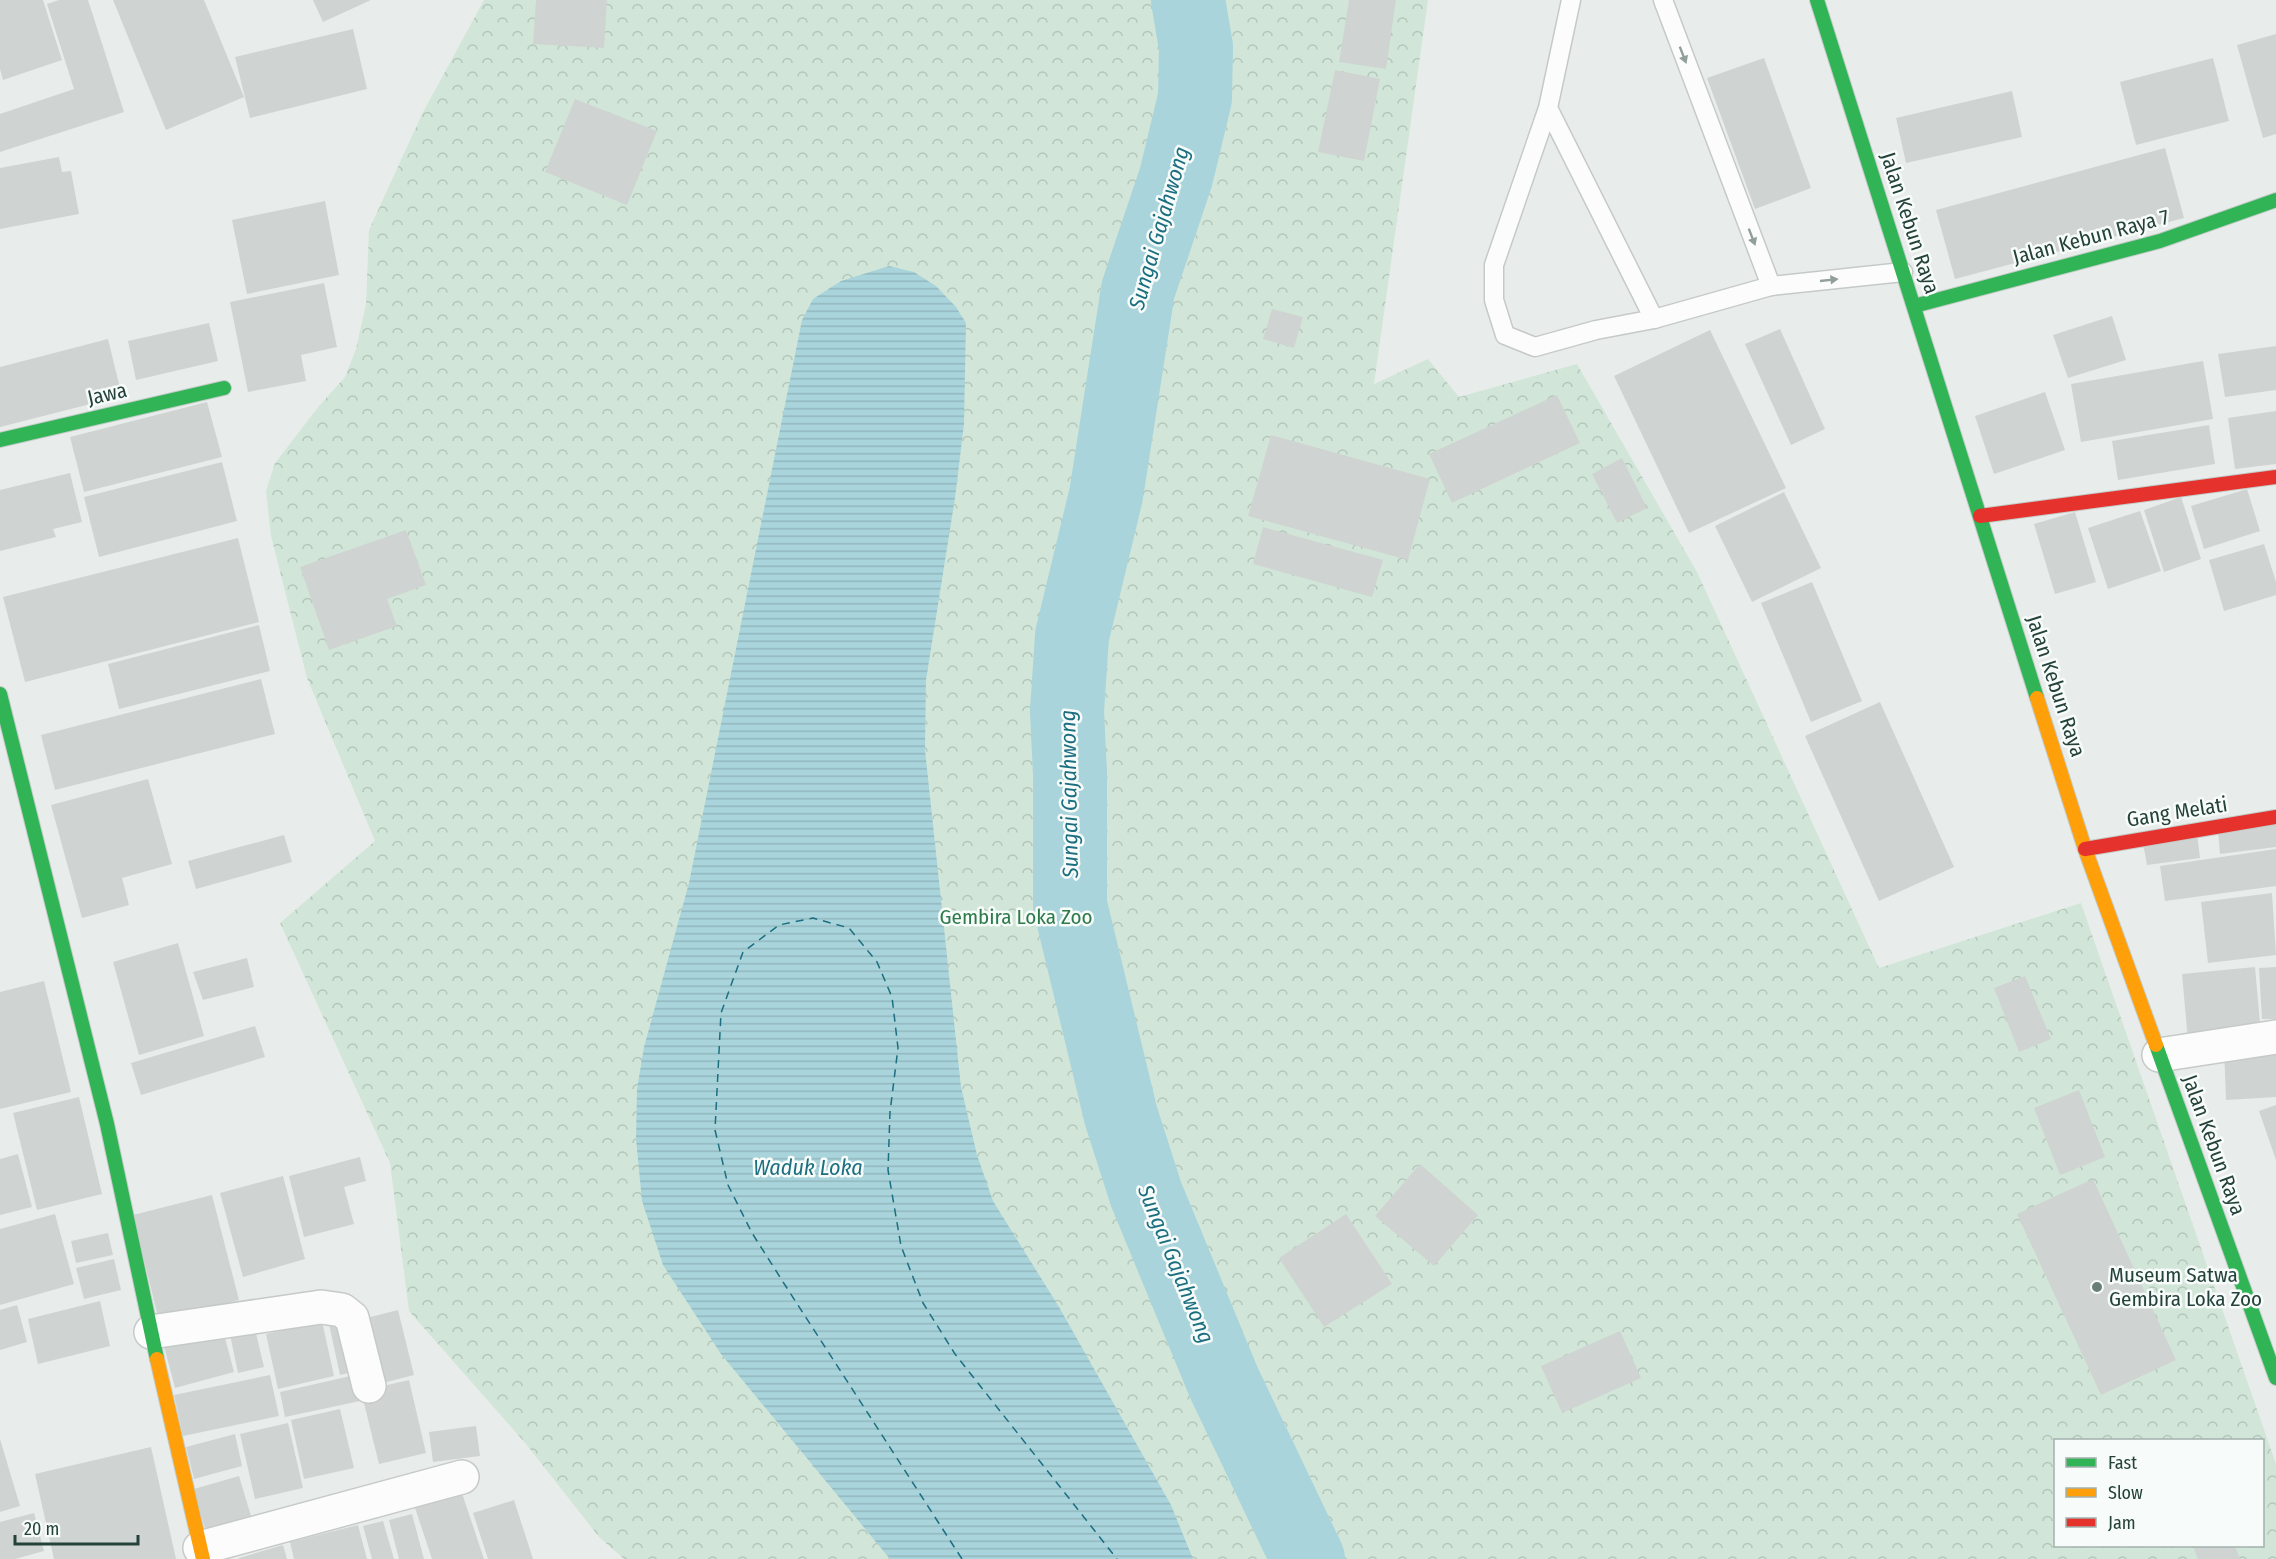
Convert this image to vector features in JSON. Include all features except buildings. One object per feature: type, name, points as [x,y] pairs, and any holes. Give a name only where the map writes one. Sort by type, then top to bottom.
[{"type":"street","name":"Jalan Kebun Raya","points":[[1817,0],[2085,849],[2276,1378]]},
{"type":"street","name":"Jalan Kebun Raya 7","points":[[1914,306],[2160,241],[2276,200]]},
{"type":"street","name":"Jawa","points":[[0,440],[224,388]]},
{"type":"street","points":[[1980,516],[2276,477]]},
{"type":"street","points":[[0,694],[107,1124],[201,1553],[462,1477]]},
{"type":"street","name":"Gang Melati","points":[[2085,849],[2276,817]]},
{"type":"street","points":[[2159,1055],[2276,1037]]},
{"type":"street","points":[[151,1332],[321,1307],[342,1310],[352,1318],[369,1386]]},
{"type":"lane","points":[[1571,0],[1548,108],[1494,265],[1494,300],[1505,334],[1535,347],[1596,330],[1654,319],[1771,286],[1903,272]]},
{"type":"lane","points":[[1663,0],[1771,286]]},
{"type":"lane","points":[[1548,108],[1654,319]]},
{"type":"green space","name":"Gembira Loka Zoo","points":[[484,0],[1428,0],[1374,384],[1428,359],[1459,397],[1577,364],[1697,572],[1879,968],[2081,903],[2276,1464],[2276,1559],[624,1559],[599,1537],[526,1444],[409,1311],[390,1163],[280,923],[375,841],[307,678],[271,536],[266,491],[275,463],[319,406],[345,377],[356,349],[366,304],[369,230],[422,114]]},
{"type":"water","name":"Waduk Loka","points":[[889,266],[914,272],[936,286],[956,307],[966,323],[964,424],[955,498],[926,680],[925,750],[961,1087],[977,1155],[993,1201],[1059,1307],[1171,1505],[1193,1559],[890,1559],[721,1354],[663,1265],[642,1201],[636,1139],[637,1089],[644,1047],[689,883],[802,320],[813,299],[841,281]]},
{"type":"waterway","name":"Sungai Gajahwong","points":[[1188,0],[1196,47],[1195,98],[1176,177],[1138,290],[1106,495],[1072,636],[1067,711],[1070,774],[1070,905],[1121,1116],[1146,1194],[1224,1383],[1308,1559]]},
{"type":"ferry route","points":[[962,1559],[752,1233],[728,1185],[715,1130],[721,1013],[743,952],[779,925],[813,918],[849,928],[877,962],[892,997],[898,1048],[890,1112],[888,1170],[901,1246],[923,1303],[955,1354],[1117,1559]]},
{"type":"traffic: fast","points":[[1817,0],[2037,698]]},
{"type":"traffic: fast","points":[[1914,306],[2160,241],[2276,200]]},
{"type":"traffic: fast","points":[[0,440],[224,388]]},
{"type":"traffic: fast","points":[[0,694],[107,1124],[157,1359]]},
{"type":"traffic: fast","points":[[2156,1045],[2276,1378]]},
{"type":"traffic: slow","points":[[2037,698],[2085,849],[2156,1045]]},
{"type":"traffic: slow","points":[[157,1359],[203,1559]]},
{"type":"traffic: jam","points":[[1980,516],[2276,477]]},
{"type":"traffic: jam","points":[[2085,849],[2276,817]]},
{"type":"place","name":"Museum Satwa Gembira Loka Zoo","points":[[2097,1287]]}]
